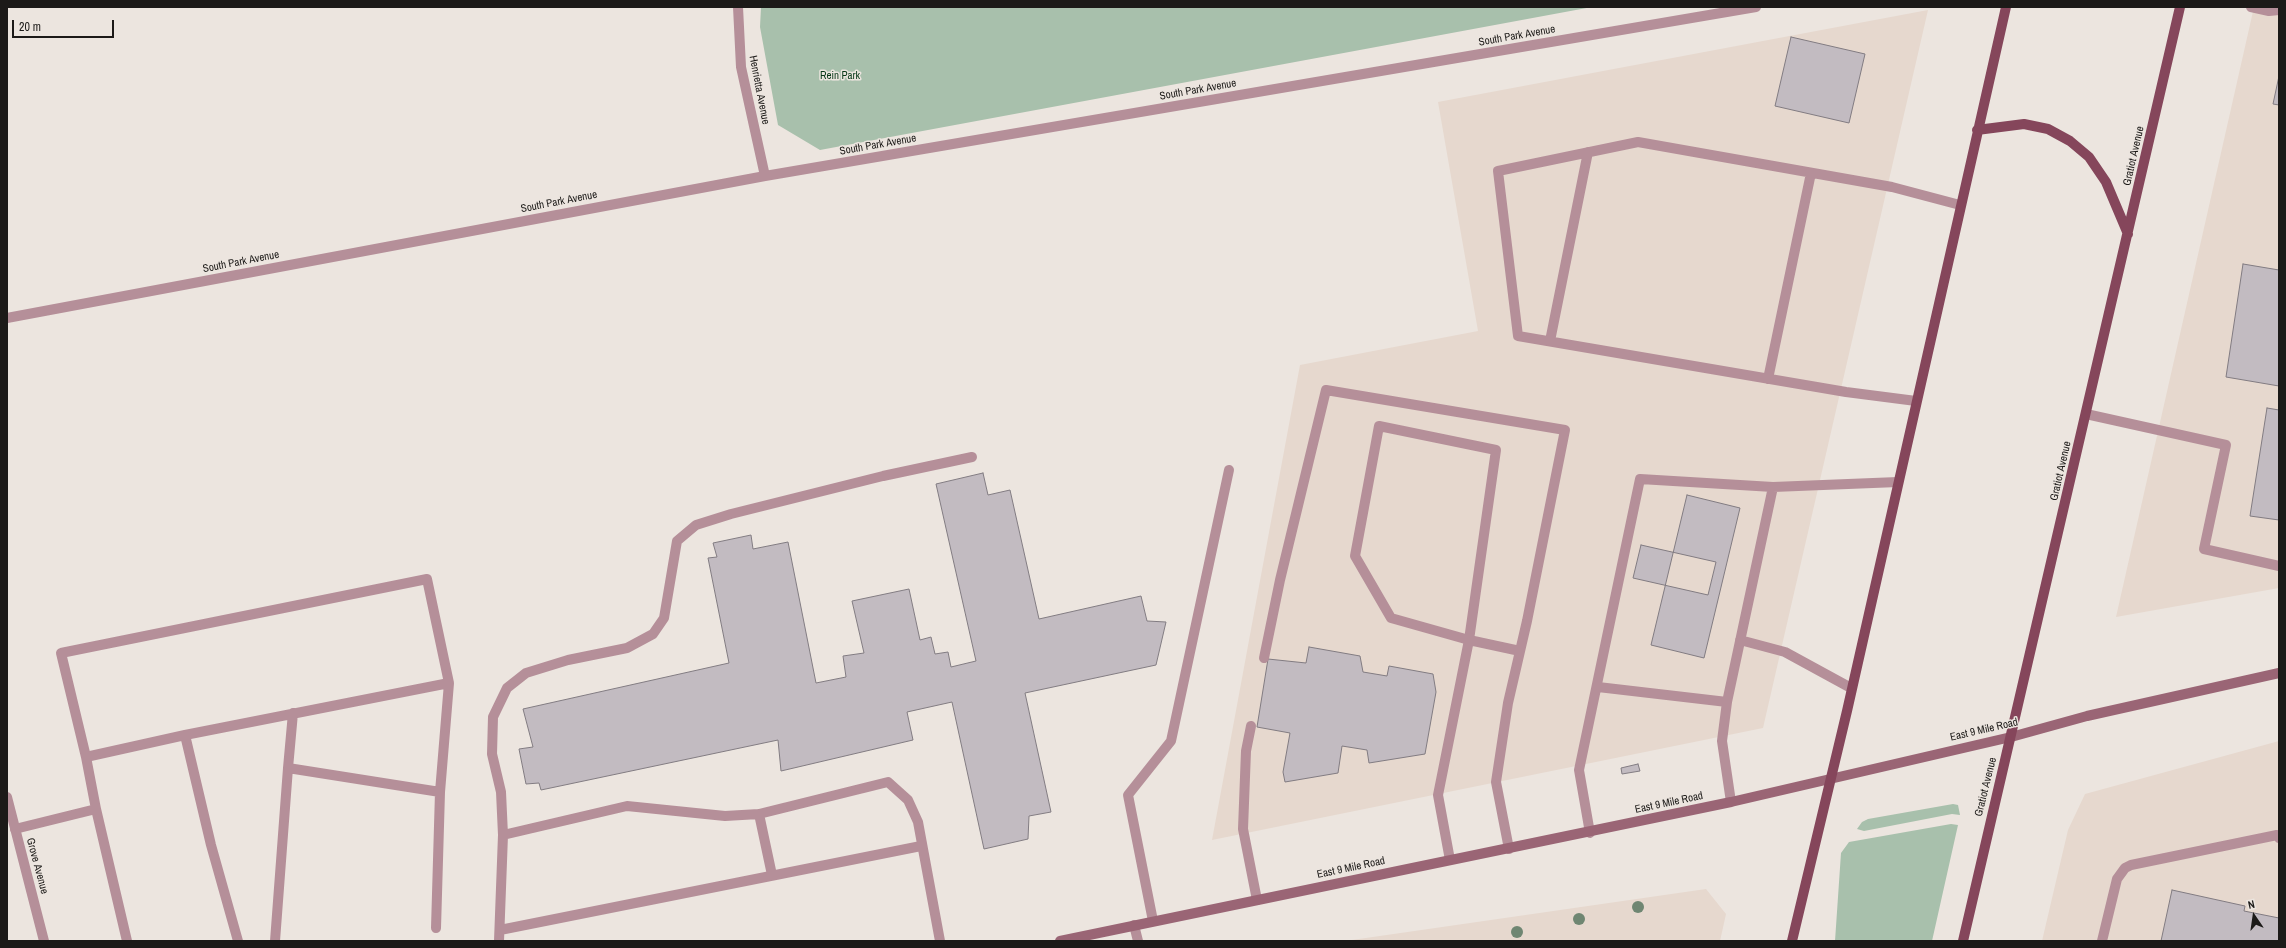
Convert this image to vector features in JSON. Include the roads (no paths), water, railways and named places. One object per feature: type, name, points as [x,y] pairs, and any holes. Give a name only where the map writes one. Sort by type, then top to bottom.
[{"type":"main road","points":[[1792,941],[1831,778],[2006,7]]},
{"type":"main road","name":"Gratiot Avenue","points":[[1963,941],[2180,7]]},
{"type":"main road","points":[[1977,130],[2024,124],[2048,129],[2070,141],[2089,157],[2106,182],[2128,234]]},
{"type":"main road","name":"East 9 Mile Road","points":[[1061,941],[1450,860],[1590,833],[2011,737],[2087,716],[2279,673]]},
{"type":"street","name":"Henrietta Avenue","points":[[738,7],[741,67],[765,176]]},
{"type":"street","name":"South Park Avenue","points":[[7,318],[765,176],[1756,7]]},
{"type":"street","points":[[2251,7],[2269,11],[2279,10]]},
{"type":"street","points":[[1916,401],[1518,336],[1498,171],[1638,142],[1892,187],[1960,205]]},
{"type":"street","points":[[1550,341],[1588,152]]},
{"type":"street","points":[[1768,378],[1811,173]]},
{"type":"street","points":[[1264,658],[1280,580],[1326,390],[1565,430],[1508,703],[1496,782],[1509,849]]},
{"type":"street","points":[[2086,414],[2226,445],[2204,550],[2279,566]]},
{"type":"street","points":[[1450,860],[1438,795],[1469,640],[1496,450],[1379,426],[1355,556],[1391,618],[1469,640],[1520,651]]},
{"type":"street","points":[[499,941],[503,835],[501,792],[492,754],[493,717],[507,688],[526,673],[568,660],[627,648],[653,634],[664,618],[677,541],[696,525],[731,514],[883,476],[972,457]]},
{"type":"street","points":[[1153,921],[1128,794],[1171,741],[1229,470]]},
{"type":"street","points":[[1590,833],[1580,770],[1640,479],[1773,487],[1898,482]]},
{"type":"street","points":[[1730,802],[1722,741],[1727,702],[1773,487]]},
{"type":"street","points":[[127,941],[61,653],[427,580],[449,683],[440,792],[436,928]]},
{"type":"street","points":[[1740,640],[1785,652],[1851,688]]},
{"type":"street","points":[[86,757],[185,735],[449,683]]},
{"type":"street","points":[[1598,686],[1727,702]]},
{"type":"street","points":[[275,941],[288,768],[294,713]]},
{"type":"street","points":[[1251,726],[1246,751],[1243,829],[1257,900]]},
{"type":"street","points":[[185,735],[211,845],[238,941]]},
{"type":"street","points":[[288,768],[440,792]]},
{"type":"street","points":[[503,835],[627,806],[725,816],[759,814],[853,789],[888,782],[908,800],[918,822],[921,846],[940,941]]},
{"type":"street","name":"Grove Avenue","points":[[7,797],[44,941]]},
{"type":"street","points":[[15,829],[96,809]]},
{"type":"street","points":[[759,814],[772,875]]},
{"type":"street","points":[[2102,941],[2117,879],[2125,868],[2131,865],[2278,836]]},
{"type":"street","points":[[500,930],[921,846]]},
{"type":"street","points":[[1134,925],[1138,941]]},
{"type":"park label","name":"Rein Park","points":[[840,76]]}]
